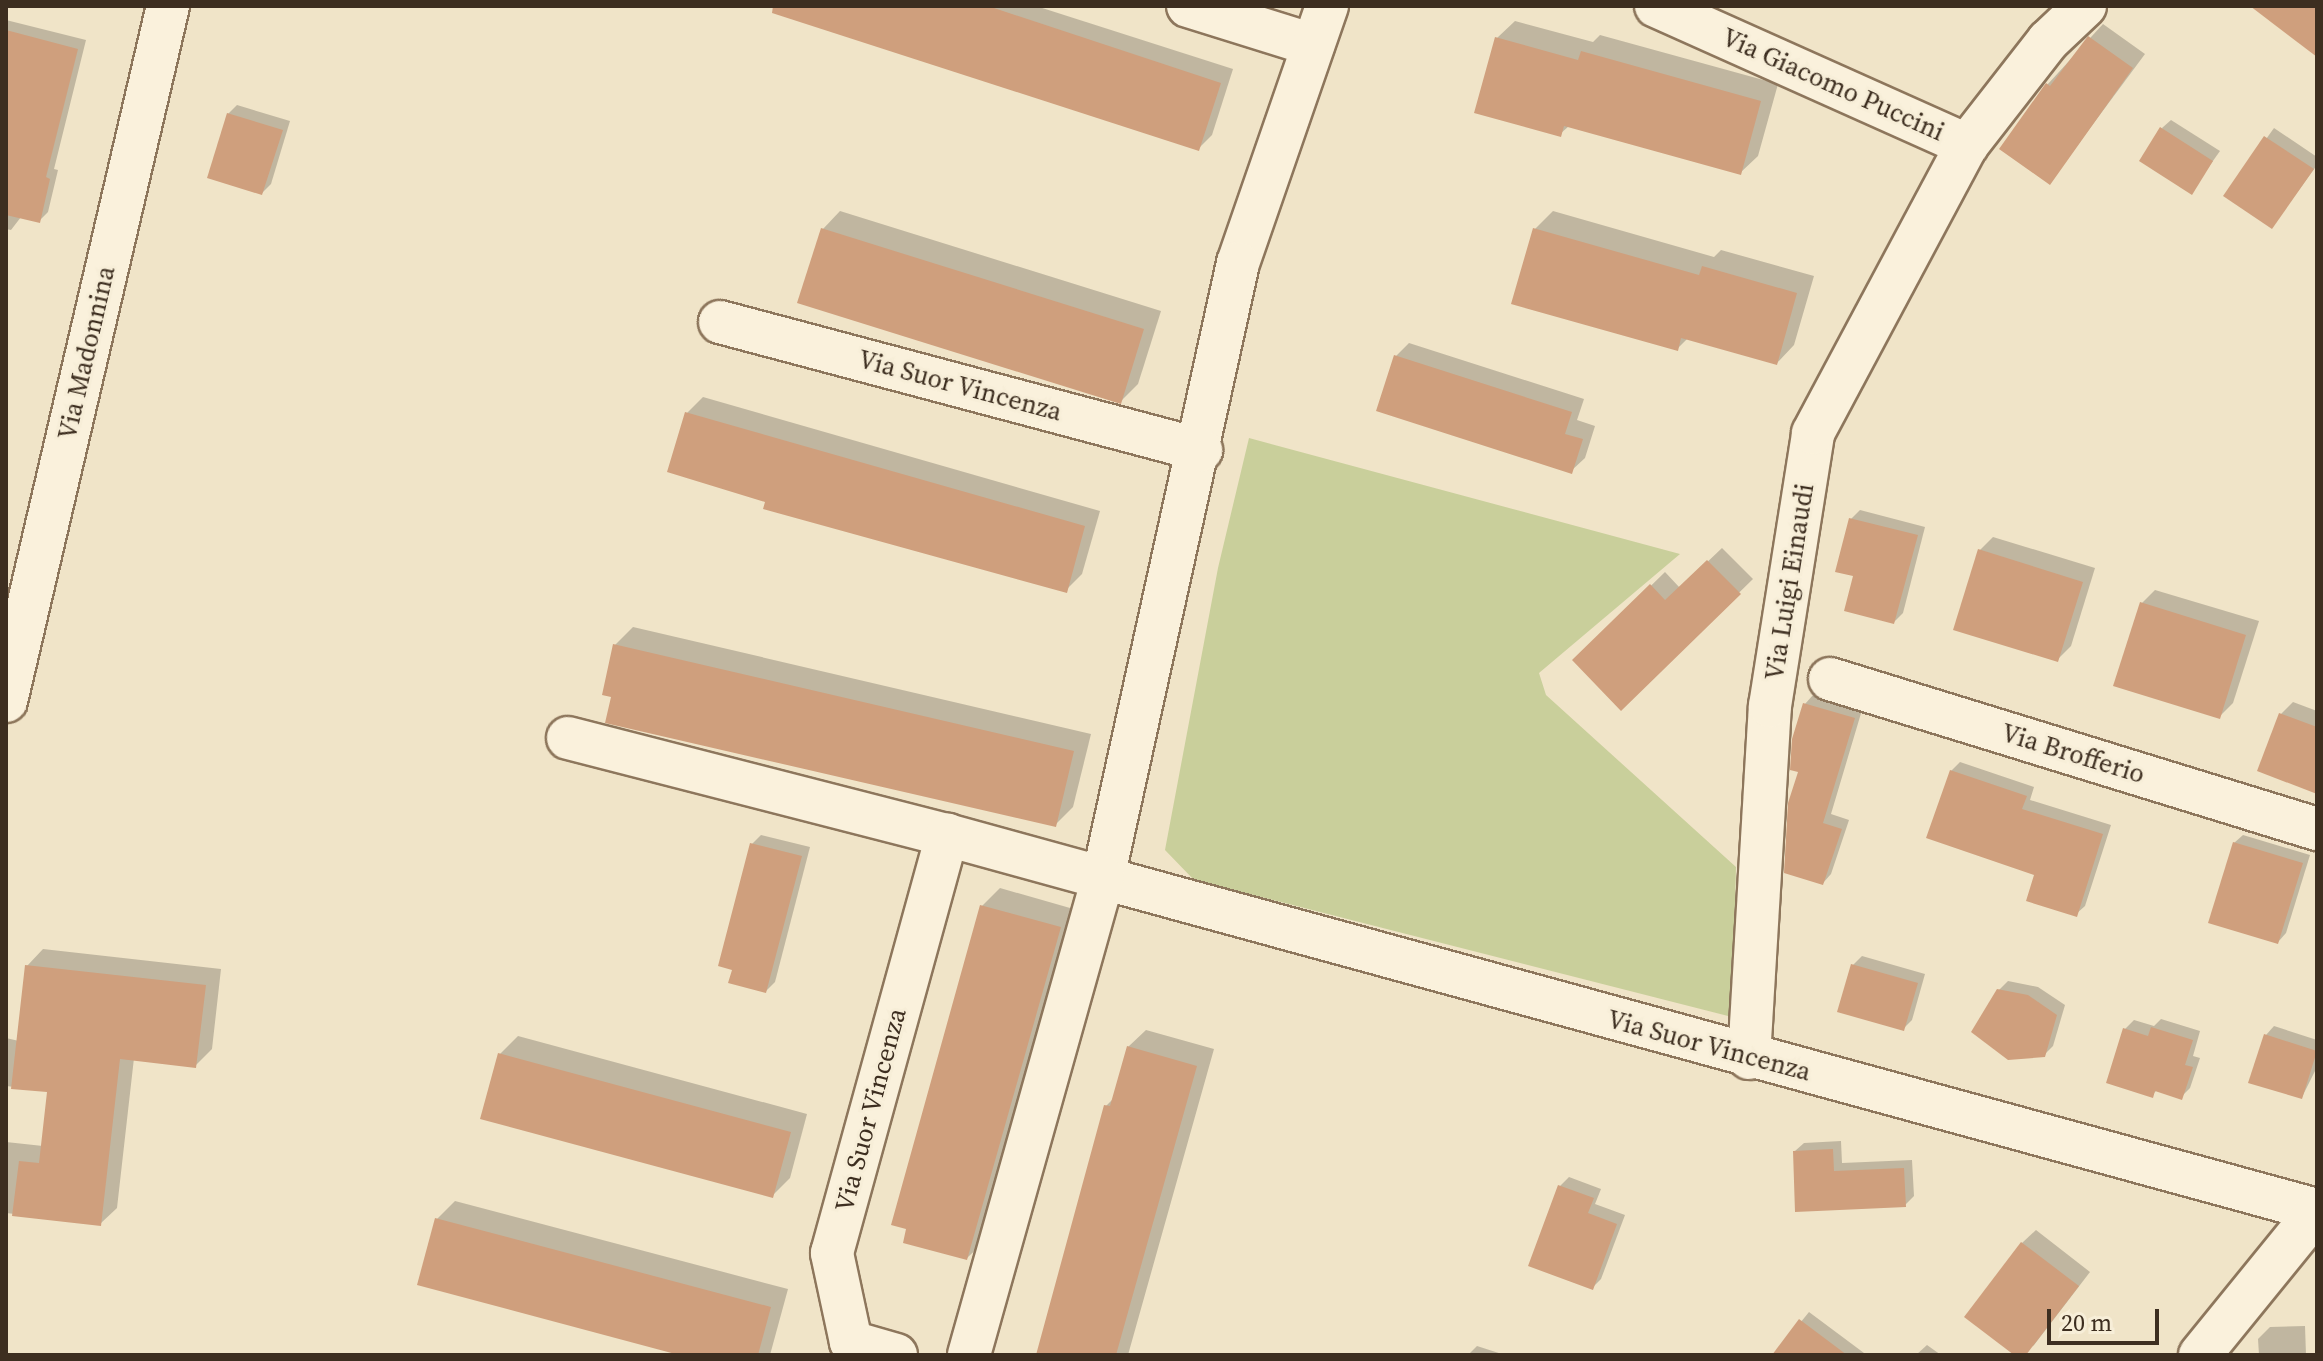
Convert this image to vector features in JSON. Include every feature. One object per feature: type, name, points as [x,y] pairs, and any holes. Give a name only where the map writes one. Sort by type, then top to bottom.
[{"type":"street","name":"Via Madonnina","points":[[6,701],[168,6]]},
{"type":"street","points":[[1188,6],[1313,45]]},
{"type":"street","points":[[969,1355],[1103,878],[1201,450],[1238,263],[1327,6]]},
{"type":"street","name":"Via Giacomo Puccini","points":[[1656,6],[1967,145]]},
{"type":"street","name":"Via Luigi Einaudi","points":[[1749,1058],[1770,706],[1813,433],[1967,145],[2048,41],[2085,6]]},
{"type":"street","name":"Via Suor Vincenza","points":[[720,322],[1201,450]]},
{"type":"street","name":"Via Brofferio","points":[[1830,679],[2317,829]]},
{"type":"street","name":"Via Suor Vincenza","points":[[568,738],[947,835],[1749,1058],[2317,1210]]},
{"type":"street","name":"Via Suor Vincenza","points":[[896,1355],[851,1342],[832,1253],[947,835]]},
{"type":"street","points":[[2200,1355],[2317,1210]]},
{"type":"green space","points":[[1249,438],[1680,554],[1539,673],[1546,695],[1736,867],[1732,1017],[1194,880],[1165,850],[1218,568]]},
{"type":"building","points":[[773,6],[988,6],[1221,83],[1199,151],[772,13]]},
{"type":"building","points":[[2250,6],[2317,6],[2317,57]]},
{"type":"building","points":[[6,30],[78,49],[46,177],[50,179],[40,223],[6,215]]},
{"type":"building","points":[[2088,36],[2133,68],[2050,185],[1999,149],[2046,83],[2050,86]]},
{"type":"building","points":[[1495,37],[1578,60],[1581,51],[1761,101],[1741,175],[1564,126],[1561,137],[1474,113]]},
{"type":"building","points":[[227,113],[283,130],[262,195],[207,178]]},
{"type":"building","points":[[2160,127],[2213,161],[2192,195],[2139,161]]},
{"type":"building","points":[[2264,136],[2314,169],[2272,229],[2223,196]]},
{"type":"building","points":[[821,228],[1144,329],[1121,404],[797,303]]},
{"type":"building","points":[[1533,228],[1699,275],[1702,266],[1797,293],[1777,365],[1681,338],[1678,351],[1511,304]]},
{"type":"building","points":[[1394,355],[1572,412],[1565,434],[1583,439],[1572,474],[1376,411]]},
{"type":"building","points":[[685,412],[1085,526],[1067,593],[763,509],[765,502],[667,472]]},
{"type":"building","points":[[1849,518],[1918,535],[1894,624],[1844,611],[1853,576],[1835,572]]},
{"type":"building","points":[[1978,549],[2083,582],[2058,662],[1953,630]]},
{"type":"building","points":[[1707,560],[1741,594],[1621,711],[1572,660],[1650,584],[1665,600]]},
{"type":"building","points":[[2140,602],[2246,635],[2220,719],[2113,686]]},
{"type":"building","points":[[613,644],[1074,751],[1056,827],[605,723],[611,697],[602,695]]},
{"type":"building","points":[[1803,703],[1855,718],[1823,823],[1842,829],[1823,885],[1784,873],[1788,803],[1798,772],[1790,770],[1792,739]]},
{"type":"building","points":[[2279,713],[2317,727],[2317,794],[2257,771]]},
{"type":"building","points":[[1950,770],[2027,796],[2022,809],[2103,834],[2077,917],[2026,901],[2034,875],[1926,838]]},
{"type":"building","points":[[2233,842],[2303,863],[2278,944],[2208,923]]},
{"type":"building","points":[[750,843],[802,856],[766,993],[728,983],[732,970],[718,966]]},
{"type":"building","points":[[980,905],[1061,927],[967,1260],[903,1243],[906,1229],[891,1225]]},
{"type":"building","points":[[1851,964],[1918,983],[1904,1031],[1837,1012]]},
{"type":"building","points":[[25,965],[206,985],[196,1068],[120,1059],[101,1226],[12,1216],[19,1161],[39,1163],[47,1092],[11,1089]]},
{"type":"building","points":[[1997,989],[2028,995],[2057,1015],[2045,1057],[2008,1060],[1971,1032]]},
{"type":"building","points":[[2151,1027],[2193,1040],[2185,1065],[2193,1067],[2182,1100],[2155,1091],[2153,1098],[2106,1083],[2123,1028],[2148,1036]]},
{"type":"building","points":[[2264,1034],[2317,1051],[2302,1099],[2248,1083]]},
{"type":"building","points":[[1127,1046],[1197,1066],[1116,1355],[1036,1355],[1104,1105],[1110,1106]]},
{"type":"building","points":[[498,1053],[791,1132],[773,1198],[480,1119]]},
{"type":"building","points":[[1833,1149],[1834,1171],[1904,1168],[1906,1207],[1795,1212],[1793,1151]]},
{"type":"building","points":[[1558,1185],[1594,1198],[1588,1213],[1617,1224],[1593,1290],[1528,1266]]},
{"type":"building","points":[[435,1218],[771,1307],[758,1355],[679,1355],[417,1285]]},
{"type":"building","points":[[2021,1242],[2079,1286],[2026,1355],[2014,1355],[1964,1317]]},
{"type":"building","points":[[1799,1319],[1847,1355],[1772,1355]]}]
